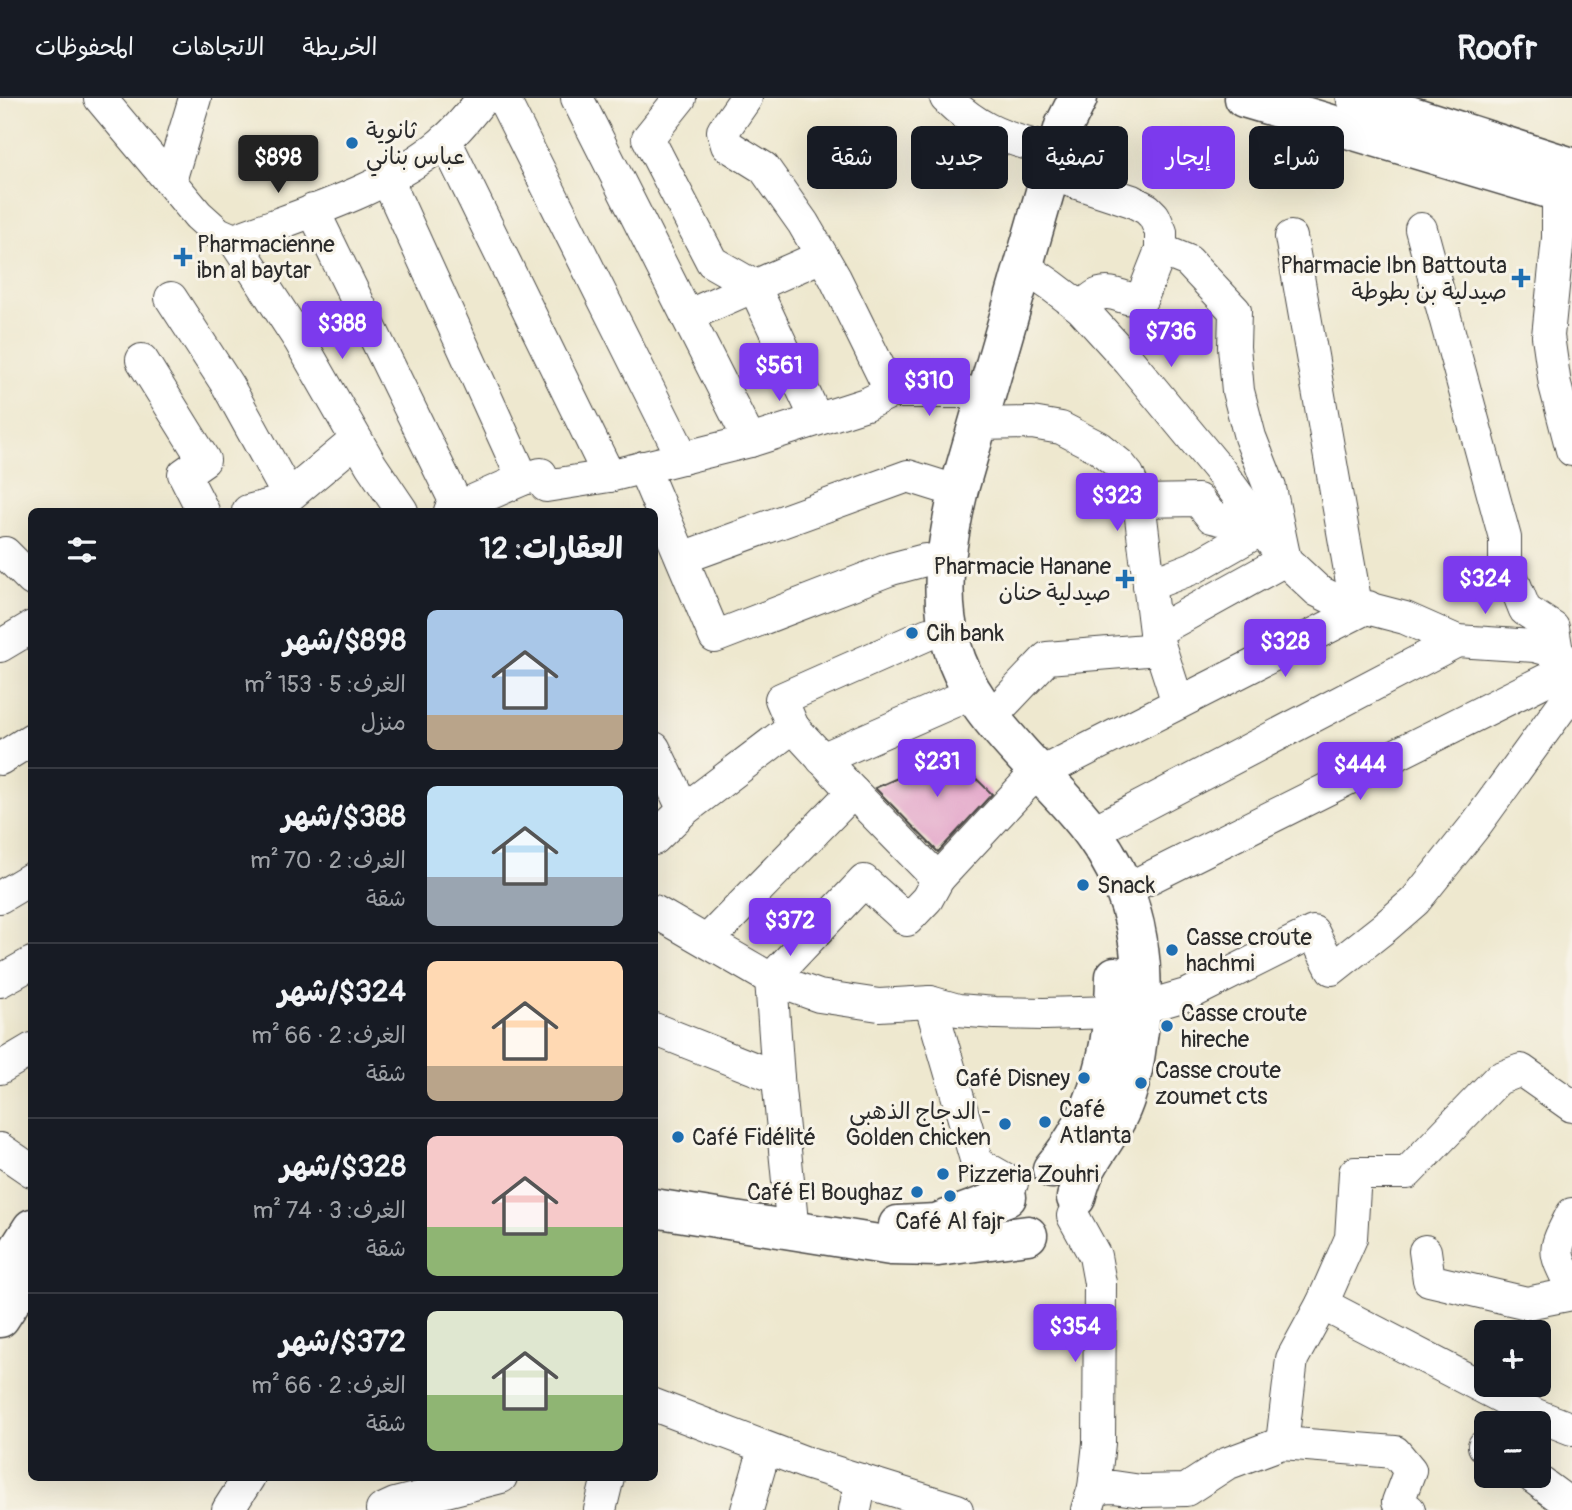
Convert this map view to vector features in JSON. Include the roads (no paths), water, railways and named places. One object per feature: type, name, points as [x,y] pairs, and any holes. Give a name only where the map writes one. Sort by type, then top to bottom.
[{"type":"main road","points":[[1045,126],[1047,98]]},
{"type":"main road","points":[[1064,126],[1077,98]]},
{"type":"main road","points":[[1244,98],[1567,185]]},
{"type":"main road","points":[[1356,98],[1567,185]]},
{"type":"main road","points":[[658,1209],[891,1246],[938,1247],[1028,1235],[1041,1237],[1066,1227],[1084,1173],[1124,1102],[1135,1061],[1105,897],[1083,853],[970,691],[956,661],[945,613],[944,574],[973,408],[1035,189]]},
{"type":"main road","points":[[1038,189],[1023,266],[973,408],[940,486],[930,522],[924,599],[928,634],[938,670],[954,701],[977,734],[1092,832],[1111,860],[1125,890],[1138,935],[1142,970],[1103,1078],[1080,1127],[1052,1169]]},
{"type":"main road","points":[[1028,1235],[1011,1220],[1007,1209],[1009,1190],[1019,1175],[1029,1169],[1041,1167],[1063,1175],[1072,1185],[1074,1207]]},
{"type":"main road","points":[[658,1190],[890,1225],[936,1223],[1009,1190]]},
{"type":"main road","points":[[0,1318],[15,1256]]},
{"type":"street","points":[[100,98],[198,215],[218,233],[234,240],[300,341],[395,508]]},
{"type":"street","points":[[170,181],[195,98]]},
{"type":"street","points":[[234,240],[387,179],[445,140],[483,98]]},
{"type":"street","points":[[503,98],[683,458]]},
{"type":"street","points":[[576,98],[750,441]]},
{"type":"street","points":[[680,98],[648,138],[712,262],[754,286],[816,418]]},
{"type":"street","points":[[746,98],[723,131],[727,145],[764,168],[803,223],[891,392]]},
{"type":"street","points":[[946,98],[979,125],[1022,149]]},
{"type":"street","points":[[445,140],[609,476]]},
{"type":"street","points":[[387,179],[542,492]]},
{"type":"street","points":[[1567,185],[1558,238],[1548,335],[1555,385],[1572,450]]},
{"type":"street","points":[[1081,308],[1102,293],[1133,300],[1142,298],[1161,250],[1158,224],[1147,209],[1106,189]]},
{"type":"street","points":[[313,210],[463,508],[542,492],[750,441],[866,404],[891,392],[1061,428],[1098,447],[1119,464],[1134,488],[1139,501],[1157,641],[1178,703]]},
{"type":"street","points":[[1420,229],[1505,538],[1505,560],[1525,610],[1553,628],[1557,652]]},
{"type":"street","points":[[1291,237],[1362,606]]},
{"type":"street","points":[[1161,250],[1188,261],[1235,311],[1234,347],[1238,391],[1250,437],[1270,488],[1285,560]]},
{"type":"street","points":[[687,316],[822,256]]},
{"type":"street","points":[[1023,266],[1081,308],[1176,415],[1285,560],[1309,584],[1327,596],[1405,618],[1457,641],[1535,646],[1557,652],[1572,667],[1125,890]]},
{"type":"street","points":[[171,298],[228,386],[288,495]]},
{"type":"street","points":[[142,359],[204,460],[184,474],[202,508]]},
{"type":"street","points":[[259,508],[282,502],[356,440]]},
{"type":"street","points":[[643,467],[715,637],[891,569],[925,560]]},
{"type":"street","points":[[682,558],[908,476],[940,486]]},
{"type":"street","points":[[1139,501],[1198,500],[1212,517],[1262,529]]},
{"type":"street","points":[[1149,585],[1193,568],[1262,529]]},
{"type":"street","points":[[2,553],[28,576]]},
{"type":"street","points":[[989,719],[1047,658],[1157,641],[1285,560]]},
{"type":"street","points":[[791,1212],[771,979],[864,881],[907,920],[926,899],[938,879],[1032,780],[1362,606]]},
{"type":"street","points":[[0,646],[28,629]]},
{"type":"street","points":[[928,634],[781,699],[793,727],[938,879]]},
{"type":"street","points":[[1092,832],[1457,641]]},
{"type":"street","points":[[658,913],[771,979],[842,1001],[879,1004],[930,1002],[958,1010],[995,1013],[1044,1014],[1127,1010],[1189,994],[1313,932],[1332,969],[1415,901],[1475,826],[1570,695],[1572,688]]},
{"type":"street","points":[[822,759],[954,701]]},
{"type":"street","points":[[658,835],[684,810],[793,727]]},
{"type":"street","points":[[0,759],[28,742]]},
{"type":"street","points":[[658,756],[684,810]]},
{"type":"street","points":[[707,942],[853,792]]},
{"type":"street","points":[[0,897],[28,880]]},
{"type":"street","points":[[0,981],[28,965]]},
{"type":"street","points":[[930,1002],[977,1163],[1009,1190]]},
{"type":"street","points":[[658,1032],[778,1078]]},
{"type":"street","points":[[0,1068],[28,1051]]},
{"type":"street","points":[[1282,1443],[1292,1359],[1322,1304],[1351,1238],[1355,1173],[1407,1173],[1498,1079],[1521,1070],[1572,1106]]},
{"type":"street","points":[[1074,1207],[1095,1256],[1100,1283],[1101,1401],[1099,1443],[1090,1499]]},
{"type":"street","points":[[1572,1214],[1556,1245],[1558,1259],[1572,1288]]},
{"type":"street","points":[[1425,1251],[1429,1280],[1527,1303],[1572,1294]]},
{"type":"street","points":[[1322,1304],[1536,1415],[1572,1429]]},
{"type":"street","points":[[658,1407],[765,1448],[858,1495],[951,1509]]},
{"type":"street","points":[[1090,1499],[1114,1487],[1141,1491],[1186,1490],[1226,1464],[1282,1443],[1395,1452],[1410,1470],[1398,1502],[1409,1510]]},
{"type":"street","points":[[747,1510],[765,1448]]},
{"type":"street","points":[[228,1510],[246,1481]]},
{"type":"street","points":[[382,1510],[395,1504],[485,1481]]},
{"type":"street","points":[[600,1510],[607,1481]]},
{"type":"street","points":[[1548,1488],[1572,1506]]},
{"type":"place","name":"ثانوية عباس بناني","points":[[352,143]]},
{"type":"place","name":"Pharmacienne ibn al baytar","points":[[183,257]]},
{"type":"place","name":"Pharmacie Ibn Battouta صيدلية بن بطوطة","points":[[1521,278]]},
{"type":"place","name":"Pharmacie Hanane صيدلية حنان","points":[[1125,579]]},
{"type":"place","name":"Cih bank","points":[[912,633]]},
{"type":"place","name":"Snack","points":[[1083,885]]},
{"type":"place","name":"Casse croute hachmi","points":[[1172,950]]},
{"type":"place","name":"Casse croute hireche","points":[[1167,1026]]},
{"type":"place","name":"Café Disney","points":[[1084,1078]]},
{"type":"place","name":"Casse croute zoumet cts","points":[[1141,1083]]},
{"type":"place","name":"Café Atlanta","points":[[1045,1122]]},
{"type":"place","name":"الدجاج الذهبي - Golden chicken","points":[[1005,1124]]},
{"type":"place","name":"Café Fidélité","points":[[678,1137]]},
{"type":"place","name":"Pizzeria Zouhri","points":[[943,1174]]},
{"type":"place","name":"Café El Boughaz","points":[[917,1192]]},
{"type":"place","name":"Café Al fajr","points":[[950,1196]]}]
